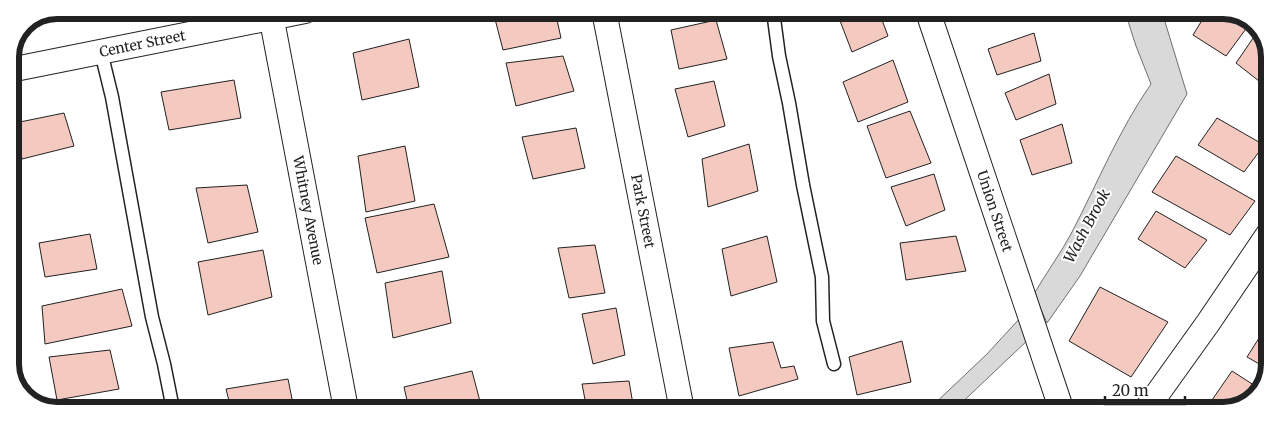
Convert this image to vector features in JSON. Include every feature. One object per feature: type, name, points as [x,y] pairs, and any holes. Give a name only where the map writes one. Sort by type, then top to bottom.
[{"type":"street","name":"Center Street","points":[[19,68],[248,19]]},
{"type":"street","name":"Whitney Avenue","points":[[271,19],[345,402]]},
{"type":"street","name":"Park Street","points":[[606,19],[680,402]]},
{"type":"street","name":"Union Street","points":[[930,19],[1059,402]]},
{"type":"street","points":[[1151,402],[1261,245]]},
{"type":"lane","points":[[774,19],[803,185],[822,276],[823,321],[834,364]]},
{"type":"lane","points":[[101,52],[112,97],[152,316],[172,402]]},
{"type":"water","name":"Wash Brook","points":[[1127,19],[1164,19],[1187,94],[1080,276],[1047,323],[1034,294],[1068,240],[1119,138],[1151,84]]},
{"type":"water","points":[[1022,316],[1030,338],[962,402],[936,402],[987,354]]},
{"type":"building","points":[[495,19],[557,19],[561,38],[503,50]]},
{"type":"building","points":[[839,19],[882,19],[888,36],[852,52]]},
{"type":"building","points":[[1203,19],[1233,20],[1247,28],[1226,56],[1193,35]]},
{"type":"building","points":[[716,20],[727,59],[679,69],[671,30]]},
{"type":"building","points":[[1034,33],[1041,61],[997,75],[988,49]]},
{"type":"building","points":[[1255,36],[1260,47],[1261,83],[1236,63]]},
{"type":"building","points":[[409,39],[419,87],[362,100],[353,53]]},
{"type":"building","points":[[563,56],[574,91],[516,106],[506,63]]},
{"type":"building","points":[[893,60],[908,102],[858,122],[843,82]]},
{"type":"building","points":[[1049,74],[1056,104],[1016,120],[1005,93]]},
{"type":"building","points":[[234,80],[241,118],[169,130],[161,92]]},
{"type":"building","points":[[714,81],[725,126],[688,137],[675,89]]},
{"type":"building","points":[[910,111],[931,163],[886,178],[867,126]]},
{"type":"building","points":[[64,113],[74,146],[22,159],[19,144],[19,122]]},
{"type":"building","points":[[1217,118],[1261,143],[1261,149],[1244,172],[1198,145]]},
{"type":"building","points":[[1062,124],[1072,163],[1032,175],[1020,140]]},
{"type":"building","points":[[576,128],[585,168],[533,179],[522,137]]},
{"type":"building","points":[[749,144],[758,191],[708,207],[702,159]]},
{"type":"building","points":[[405,146],[415,201],[366,212],[358,156]]},
{"type":"building","points":[[1176,156],[1255,201],[1230,235],[1152,192]]},
{"type":"building","points":[[934,174],[945,210],[906,226],[891,187]]},
{"type":"building","points":[[247,185],[258,232],[208,243],[196,188]]},
{"type":"building","points":[[434,204],[449,257],[377,273],[365,218]]},
{"type":"building","points":[[1156,211],[1207,240],[1185,268],[1138,239]]},
{"type":"building","points":[[90,234],[97,269],[45,277],[39,243]]},
{"type":"building","points":[[767,236],[777,282],[731,296],[722,249]]},
{"type":"building","points":[[956,236],[966,271],[906,280],[900,243]]},
{"type":"building","points":[[595,245],[605,293],[569,298],[558,248]]},
{"type":"building","points":[[263,250],[272,297],[208,315],[198,262]]},
{"type":"building","points":[[442,271],[451,323],[393,338],[385,283]]},
{"type":"building","points":[[1100,287],[1168,322],[1131,377],[1069,341]]},
{"type":"building","points":[[122,289],[132,326],[45,344],[42,306]]},
{"type":"building","points":[[616,308],[625,355],[593,364],[582,314]]},
{"type":"building","points":[[1261,335],[1261,365],[1247,357]]},
{"type":"building","points":[[902,341],[911,382],[857,395],[849,357]]},
{"type":"building","points":[[773,342],[781,368],[794,366],[798,379],[739,396],[729,348]]},
{"type":"building","points":[[110,350],[119,389],[57,400],[49,357]]},
{"type":"building","points":[[472,371],[480,402],[407,402],[404,387]]},
{"type":"building","points":[[1232,371],[1255,386],[1242,397],[1235,400],[1215,402],[1212,400]]},
{"type":"building","points":[[288,379],[293,402],[229,402],[226,389]]},
{"type":"building","points":[[629,381],[633,402],[585,402],[582,384]]}]
